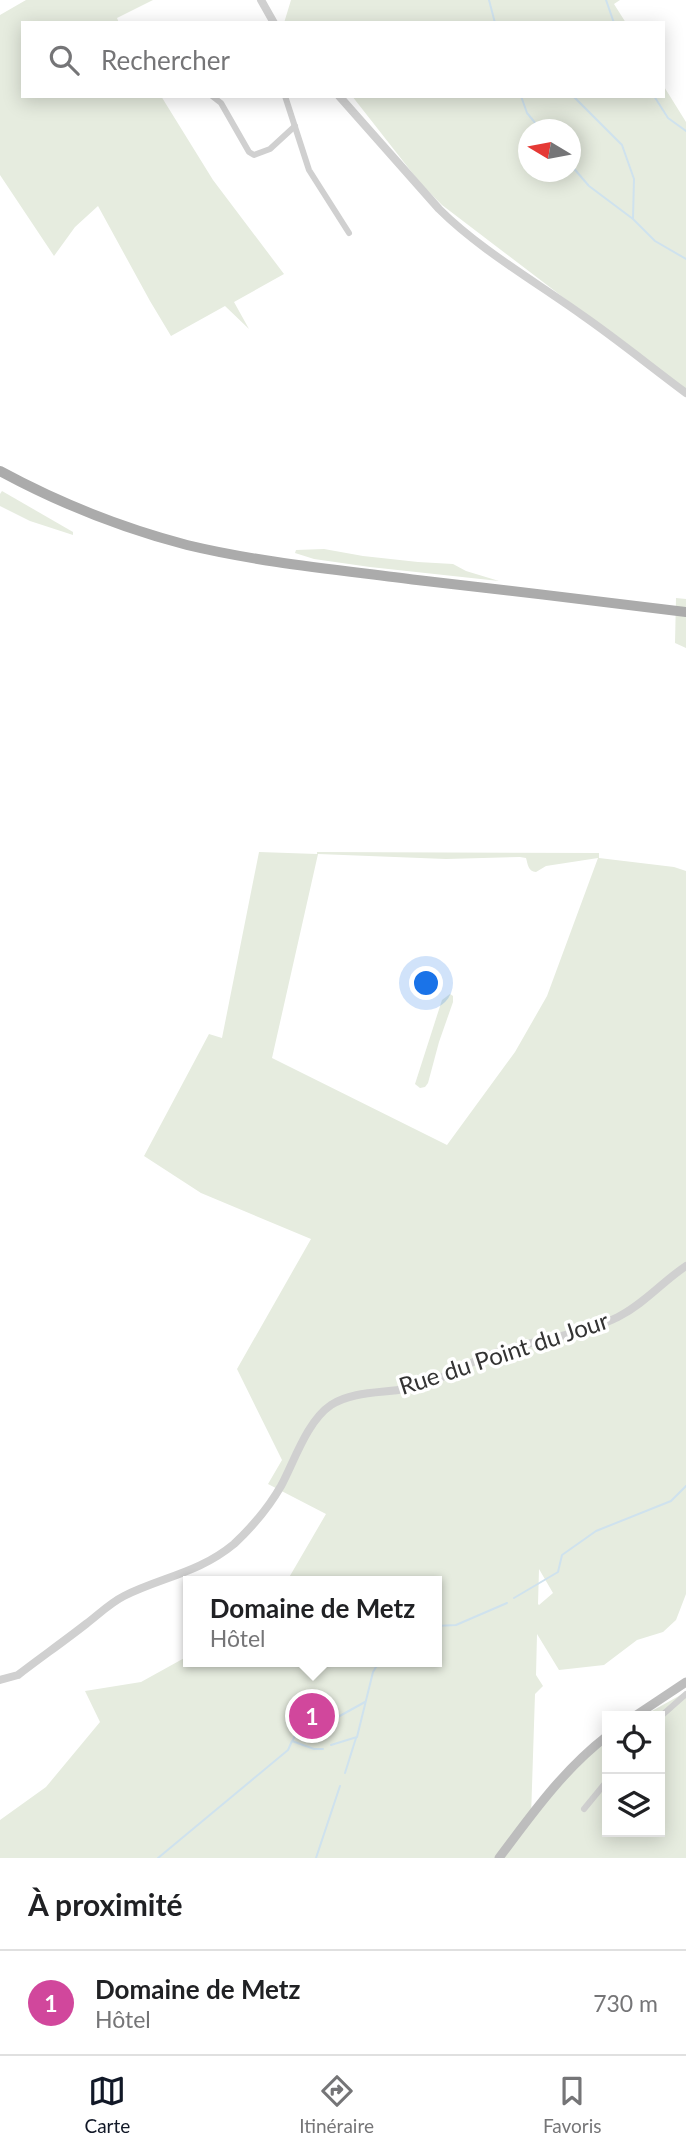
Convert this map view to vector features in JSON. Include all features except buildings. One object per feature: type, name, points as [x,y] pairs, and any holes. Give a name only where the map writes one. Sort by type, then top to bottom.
[{"type":"main road","points":[[0,471],[115,523],[162,538],[226,553],[353,572],[686,612]]},
{"type":"main road","points":[[0,478],[94,522],[201,554],[282,569],[686,618]]},
{"type":"main road","points":[[642,1711],[686,1682]]},
{"type":"main road","points":[[499,1858],[547,1793],[602,1740]]},
{"type":"street","points":[[261,0],[271,21]]},
{"type":"street","points":[[215,98],[221,103],[249,152],[254,155],[270,149],[295,126]]},
{"type":"street","points":[[286,98],[309,170],[349,233]]},
{"type":"street","points":[[341,98],[453,222],[686,393]]},
{"type":"street","name":"Rue du Point du Jour","points":[[0,1680],[18,1675],[124,1597],[214,1559],[235,1543],[280,1488],[302,1443],[329,1406],[344,1398],[419,1387],[500,1351],[617,1318],[641,1303],[686,1266]]},
{"type":"street","points":[[665,1713],[686,1694]]},
{"type":"street","points":[[584,1809],[602,1786]]},
{"type":"shaded area","points":[[26,0],[153,0],[117,18],[118,21],[21,21],[21,98],[162,98],[213,180],[284,274],[234,302],[249,329],[225,306],[171,336],[98,206],[75,227],[54,256],[0,175],[0,15]]},
{"type":"shaded area","points":[[291,0],[620,0],[614,4],[625,21],[285,21]]},
{"type":"shaded area","points":[[665,88],[686,122],[686,391],[442,205],[421,184],[354,98],[665,98]]},
{"type":"shaded area","points":[[2,491],[73,532],[73,535],[30,521],[0,506]]},
{"type":"shaded area","points":[[324,549],[363,556],[453,564],[499,581],[370,567],[314,559],[295,553],[296,550]]},
{"type":"shaded area","points":[[676,598],[686,599],[686,648],[675,643]]},
{"type":"shaded area","points":[[259,852],[599,853],[599,858],[674,867],[686,871],[686,1594],[676,1620],[663,1632],[637,1640],[604,1665],[559,1670],[537,1634],[536,1675],[543,1686],[535,1694],[531,1817],[574,1769],[602,1744],[602,1837],[665,1837],[665,1711],[652,1711],[686,1692],[686,1858],[0,1858],[0,1820],[46,1787],[100,1722],[85,1691],[141,1682],[183,1659],[183,1667],[442,1667],[442,1576],[290,1576],[326,1514],[268,1484],[282,1460],[237,1369],[311,1239],[201,1193],[144,1156],[209,1034],[222,1038]],"holes":[[[318,854],[446,859],[526,858],[530,869],[536,872],[546,866],[598,858],[547,996],[515,1052],[447,1145],[272,1058]],[[539,1569],[553,1593],[538,1604]]]},
{"type":"shaded area","points":[[450,994],[453,996],[453,1002],[428,1083],[420,1088],[415,1084],[442,1000]]},
{"type":"waterway","points":[[489,0],[494,21]]},
{"type":"waterway","points":[[606,0],[613,21]]},
{"type":"waterway","points":[[522,98],[532,119]]},
{"type":"waterway","points":[[575,98],[622,145],[634,179],[633,218]]},
{"type":"waterway","points":[[655,98],[668,118],[686,131]]},
{"type":"waterway","points":[[581,177],[589,186],[633,219],[655,241],[686,259]]},
{"type":"waterway","points":[[514,1598],[558,1572],[562,1555],[596,1531],[671,1501],[686,1486]]},
{"type":"waterway","points":[[442,1626],[456,1625],[507,1603]]},
{"type":"waterway","points":[[331,1745],[357,1737],[376,1667]]},
{"type":"waterway","points":[[336,1718],[365,1702]]},
{"type":"waterway","points":[[293,1740],[300,1723],[309,1723]]},
{"type":"waterway","points":[[345,1773],[356,1738]]},
{"type":"waterway","points":[[158,1858],[288,1750],[292,1741],[314,1749],[323,1749]]},
{"type":"waterway","points":[[316,1858],[340,1786]]},
{"type":"place","name":"Domaine de Metz","points":[[312,1716]]}]
